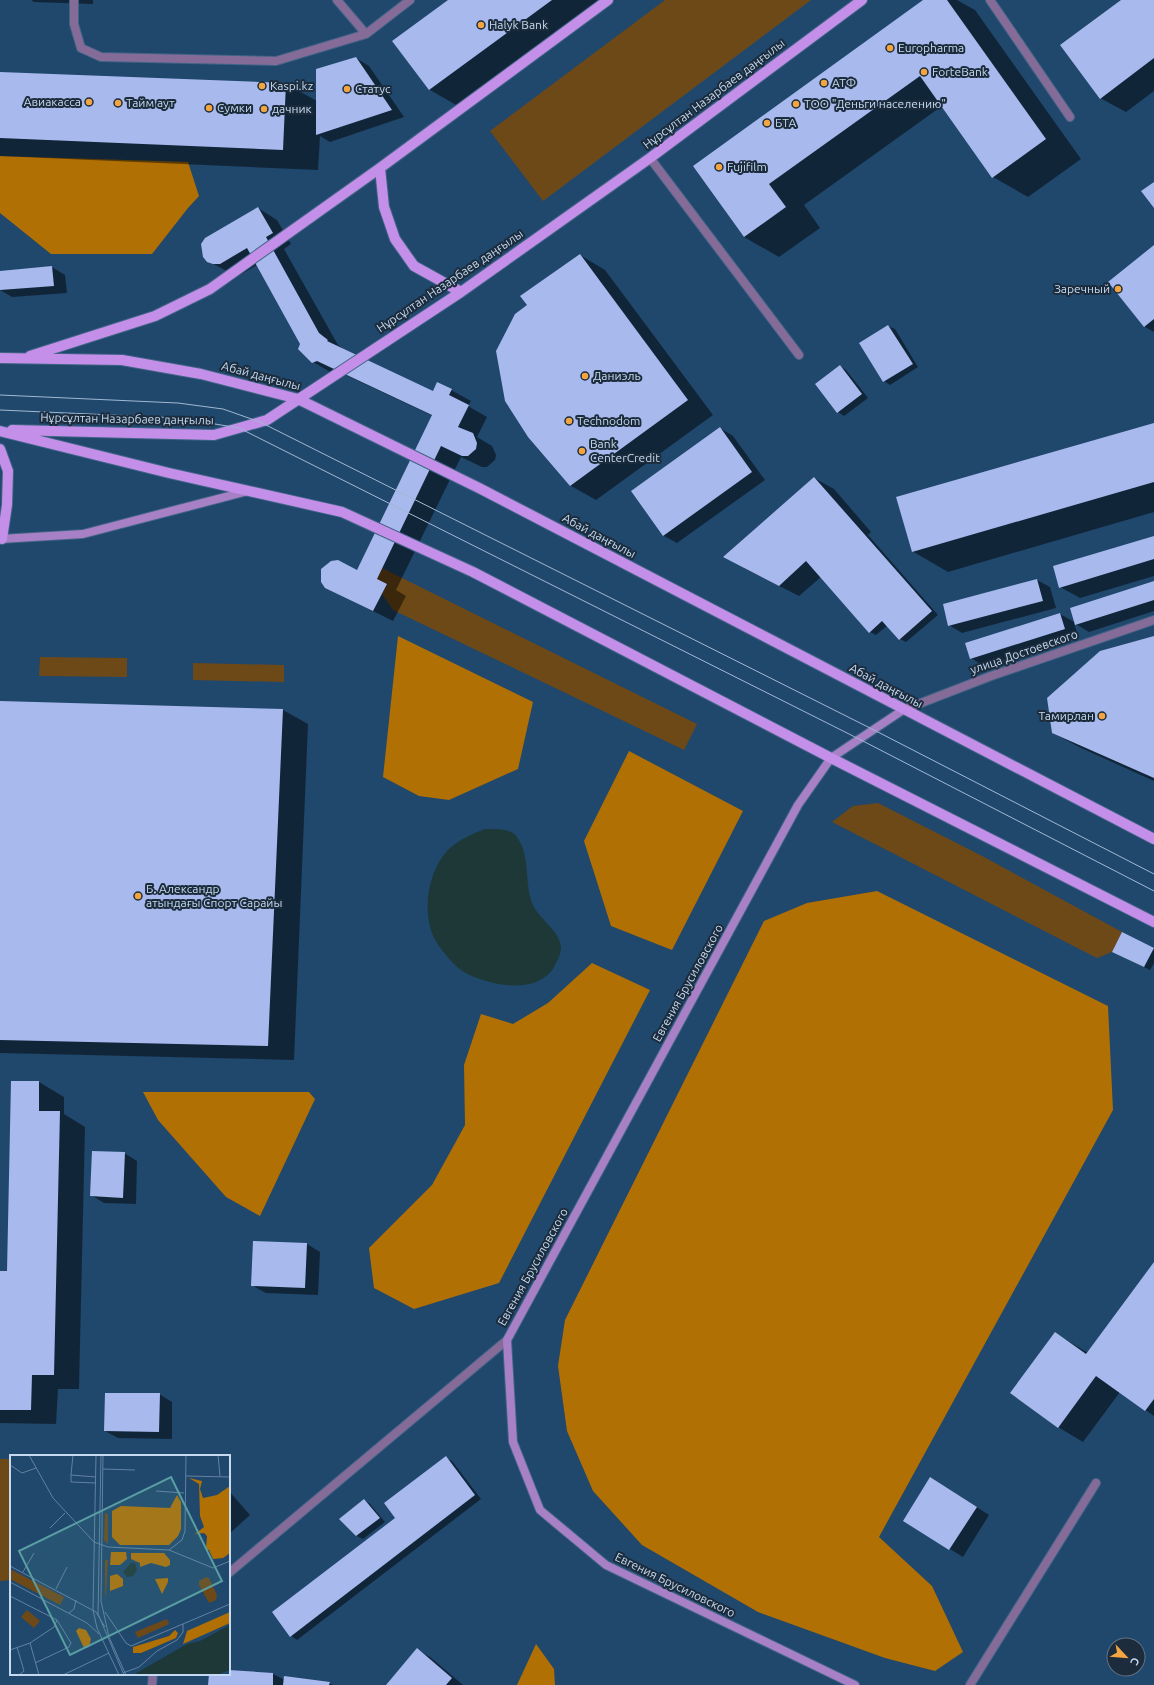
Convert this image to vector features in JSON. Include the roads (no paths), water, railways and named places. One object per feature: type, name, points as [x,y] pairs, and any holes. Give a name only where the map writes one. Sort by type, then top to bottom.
[{"type":"main road","points":[[23,358],[155,316],[210,289],[380,168],[608,0]]},
{"type":"main road","name":"Нұрсұлтан Назарбаев даңғылы","points":[[0,431],[214,435],[267,420],[460,292],[650,158],[862,0]]},
{"type":"main road","points":[[380,168],[384,207],[395,239],[414,266],[460,292]]},
{"type":"main road","name":"Абай даңғылы","points":[[0,358],[122,360],[202,374],[298,399],[481,489],[903,710],[1154,839]]},
{"type":"main road","points":[[0,431],[169,473],[342,512],[473,572],[831,758],[1154,922]]},
{"type":"main road","points":[[0,449],[8,471],[7,505],[1,539]]},
{"type":"street","points":[[1,539],[83,534],[251,491]]},
{"type":"street","points":[[831,758],[903,710]]},
{"type":"street","name":"Евгения Брусиловского","points":[[831,758],[798,805],[507,1340],[513,1442],[540,1510],[606,1565],[855,1685]]},
{"type":"lane","points":[[74,0],[74,24],[81,48],[101,57],[276,61],[366,34],[410,0]]},
{"type":"lane","points":[[337,0],[366,34]]},
{"type":"lane","points":[[990,0],[1070,117]]},
{"type":"lane","points":[[650,158],[799,355]]},
{"type":"lane","name":"улица Достоевского","points":[[903,710],[991,676],[1154,620]]},
{"type":"lane","points":[[230,1572],[507,1340]]},
{"type":"lane","points":[[970,1685],[1096,1483]]},
{"type":"lane","points":[[152,1685],[153,1675]]},
{"type":"tram line","points":[[0,395],[178,403],[223,409],[260,422],[874,730],[1154,874]]},
{"type":"tram line","points":[[0,410],[179,418],[239,428],[859,739],[1154,891]]},
{"type":"place","name":"Halyk Bank","points":[[481,25]]},
{"type":"place","name":"Europharma","points":[[890,48]]},
{"type":"place","name":"ForteBank","points":[[924,72]]},
{"type":"place","name":"АТФ","points":[[824,83]]},
{"type":"place","name":"Kaspi.kz","points":[[262,86]]},
{"type":"place","name":"Статус","points":[[347,89]]},
{"type":"place","name":"Авиакасса","points":[[89,102]]},
{"type":"place","name":"Тайм аут","points":[[118,103]]},
{"type":"place","name":"ТОО \"Деньги населению\"","points":[[796,104]]},
{"type":"place","name":"Сумки","points":[[209,108]]},
{"type":"place","name":"дачник","points":[[264,109]]},
{"type":"place","name":"БТА","points":[[767,123]]},
{"type":"place","name":"Fujifilm","points":[[719,167]]},
{"type":"place","name":"Заречный","points":[[1118,289]]},
{"type":"place","name":"Даниэль","points":[[585,376]]},
{"type":"place","name":"Technodom","points":[[569,421]]},
{"type":"place","name":"Bank CenterCredit","points":[[582,451]]},
{"type":"place","name":"Тамирлан","points":[[1102,716]]},
{"type":"place","name":"Б. Александр атындағы Спорт Сарайы","points":[[138,896]]}]
